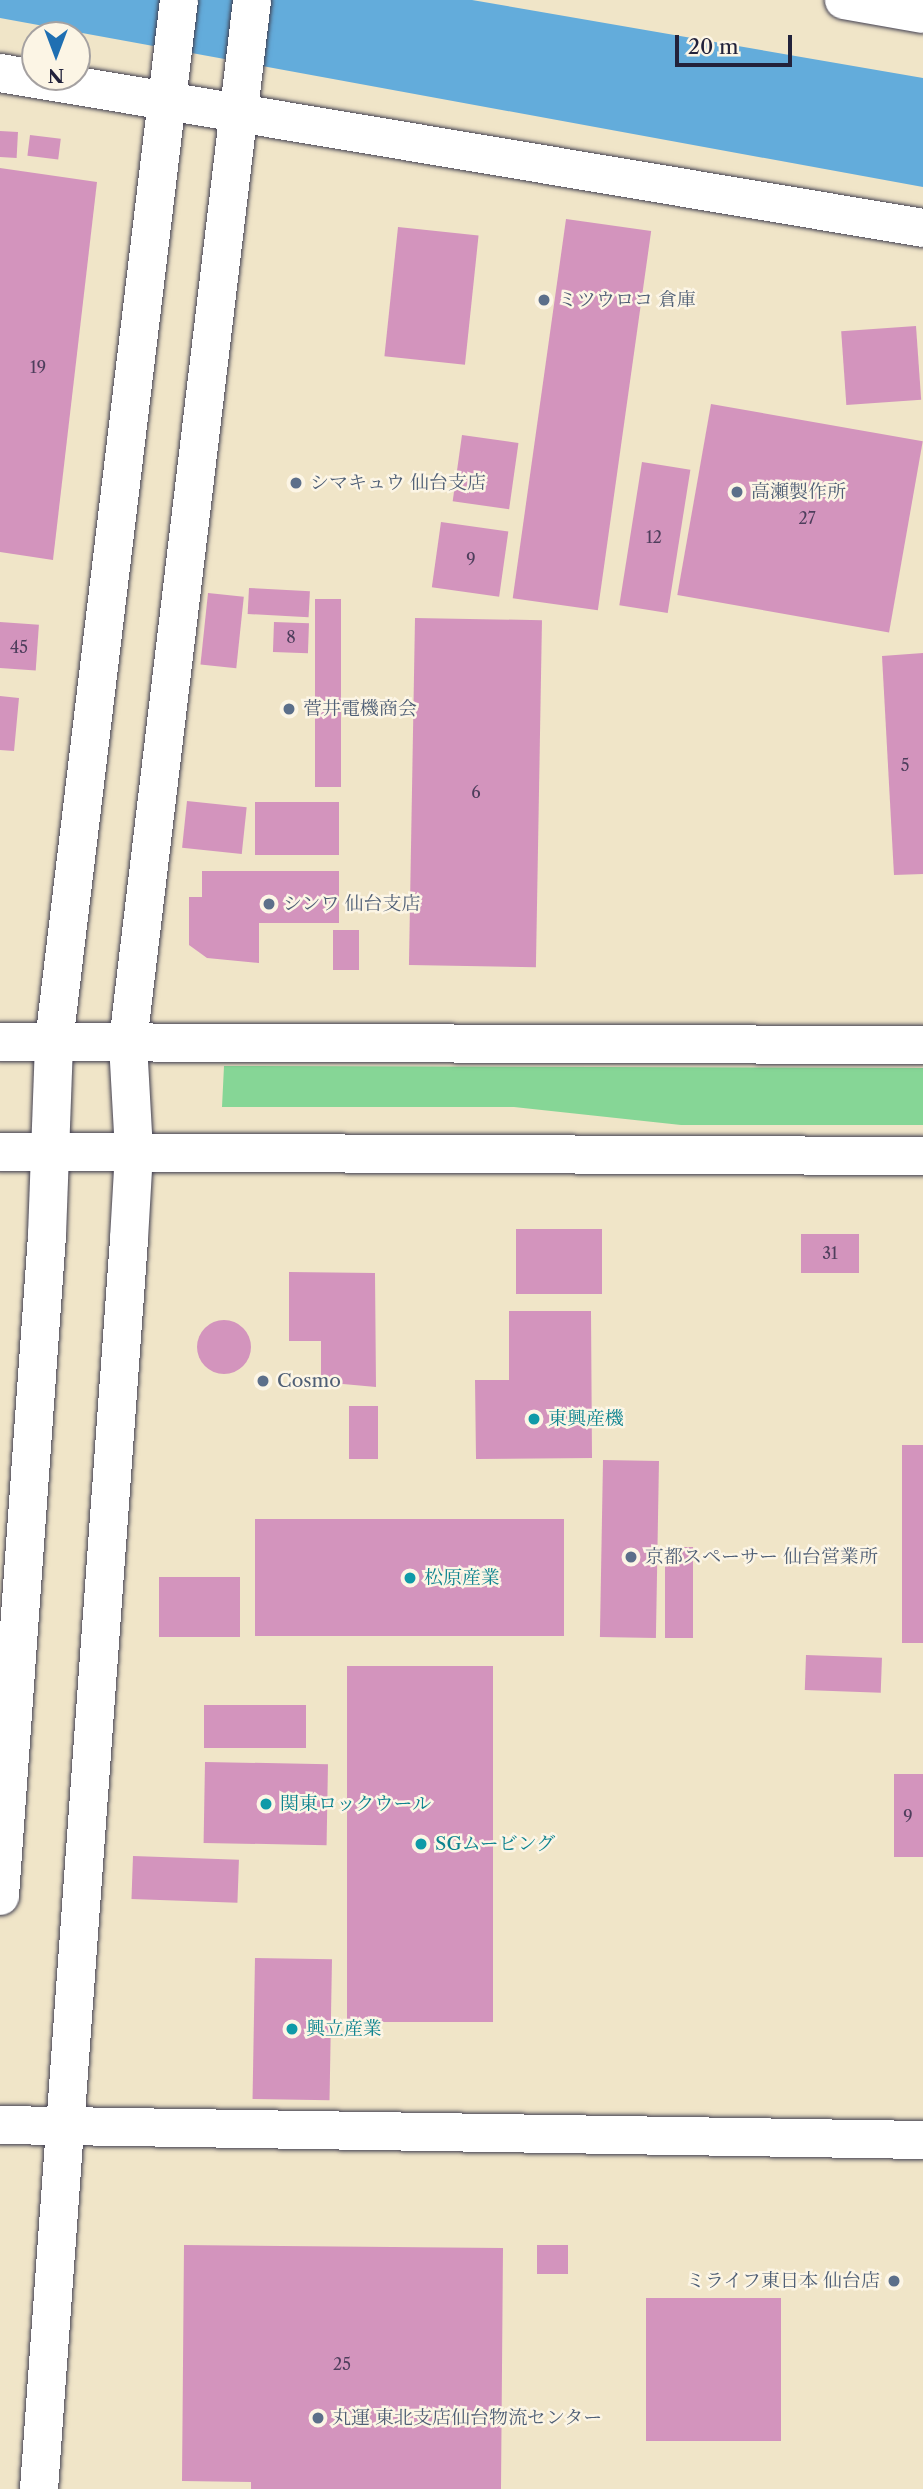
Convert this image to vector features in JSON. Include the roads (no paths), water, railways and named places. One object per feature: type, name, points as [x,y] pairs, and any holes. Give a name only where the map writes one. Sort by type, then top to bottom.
[{"type":"street","points":[[0,1896],[52,1152],[54,1042],[179,0]]},
{"type":"street","points":[[39,2489],[62,2126],[134,1151],[128,1042],[252,0]]},
{"type":"street","points":[[844,0],[923,14]]},
{"type":"street","points":[[0,73],[923,228]]},
{"type":"street","points":[[0,1042],[923,1045]]},
{"type":"street","points":[[0,1152],[923,1156]]},
{"type":"street","points":[[0,2125],[923,2140]]},
{"type":"water","points":[[0,0],[472,0],[923,78],[923,187],[91,35],[91,21],[21,22],[0,18]]},
{"type":"place","name":"ミツウロコ 倉庫","points":[[544,300]]},
{"type":"place","name":"シマキュウ 仙台支店","points":[[296,483]]},
{"type":"place","name":"高瀬製作所","points":[[737,492]]},
{"type":"place","name":"菅井電機商会","points":[[289,709]]},
{"type":"place","name":"シンワ 仙台支店","points":[[269,904]]},
{"type":"place","name":"Cosmo","points":[[263,1381]]},
{"type":"place","name":"東興産機","points":[[534,1419]]},
{"type":"place","name":"京都スペーサー 仙台営業所","points":[[631,1557]]},
{"type":"place","name":"松原産業","points":[[410,1578]]},
{"type":"place","name":"関東ロックウール","points":[[266,1804]]},
{"type":"place","name":"SGムービング","points":[[421,1844]]},
{"type":"place","name":"興立産業","points":[[292,2029]]},
{"type":"place","name":"ミライフ東日本 仙台店","points":[[894,2281]]},
{"type":"place","name":"丸運 東北支店仙台物流センター","points":[[318,2418]]}]
